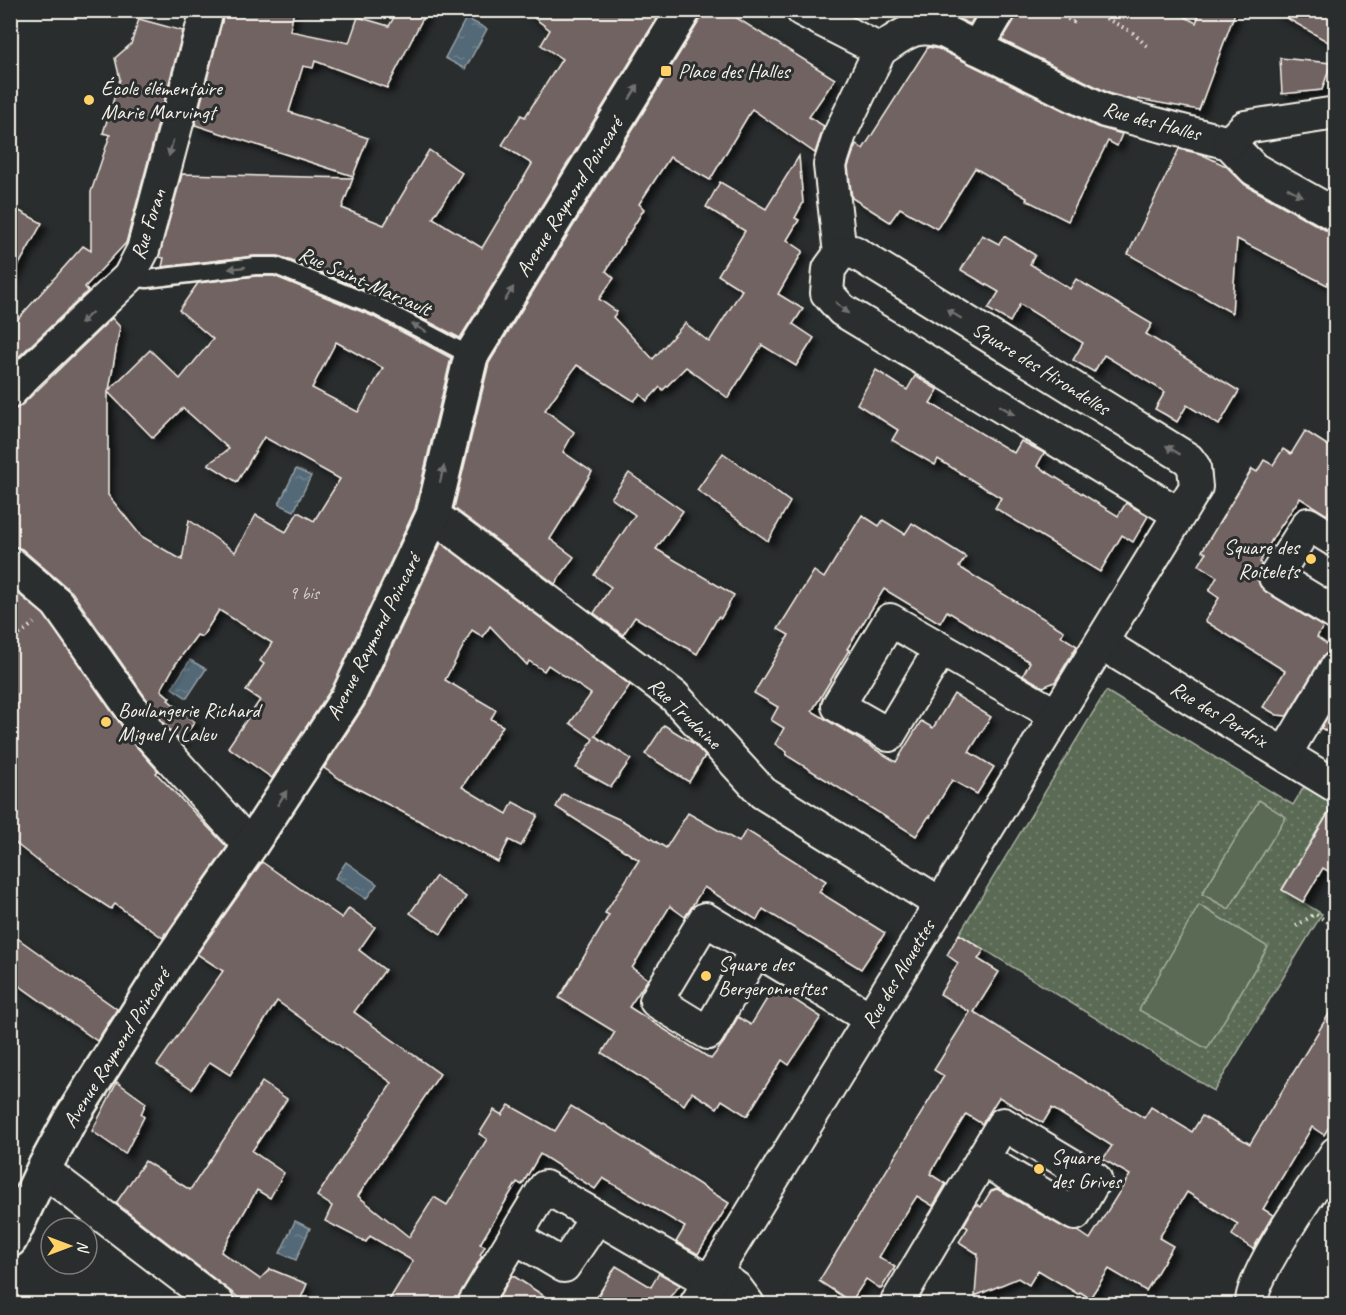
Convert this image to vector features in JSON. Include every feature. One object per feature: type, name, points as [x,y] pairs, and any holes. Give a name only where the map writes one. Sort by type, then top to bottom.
[{"type":"main road","name":"Avenue Raymond Poincaré","points":[[10,1240],[71,1118],[164,970],[250,846],[348,697],[433,515],[471,356],[684,10]]},
{"type":"street","name":"Rue Foran","points":[[10,392],[129,277],[143,250],[207,10]]},
{"type":"street","points":[[802,10],[880,50],[840,134],[830,165],[840,254],[829,269],[827,293],[842,310],[1179,514]]},
{"type":"street","points":[[977,48],[999,10]]},
{"type":"street","name":"Rue des Halles","points":[[880,50],[912,29],[926,27],[945,32],[1105,111],[1229,143],[1254,170],[1335,215]]},
{"type":"street","points":[[1229,143],[1245,127],[1335,113]]},
{"type":"street","name":"Square des Hirondelles","points":[[840,254],[854,252],[1188,459],[1194,467],[1196,487],[1101,643]]},
{"type":"street","name":"Rue Trudaine","points":[[433,515],[674,696],[763,794],[941,904]]},
{"type":"street","points":[[1335,541],[1308,524],[1275,577],[1335,614]]},
{"type":"street","points":[[10,563],[57,603],[150,735],[250,846]]},
{"type":"street","name":"Rue des Alouettes","points":[[707,1286],[1101,643]]},
{"type":"street","name":"Rue des Perdrix","points":[[1101,643],[1335,786]]},
{"type":"street","points":[[940,650],[1056,716]]},
{"type":"street","points":[[1285,754],[1335,668]]},
{"type":"street","points":[[756,950],[871,1019]]},
{"type":"street","points":[[1252,1305],[1251,1298],[1262,1268],[1335,1153]]},
{"type":"street","points":[[896,1305],[982,1159]]},
{"type":"street","points":[[43,1170],[218,1305]]},
{"type":"street","points":[[474,1305],[545,1187],[707,1286],[736,1288],[748,1305]]},
{"type":"street","points":[[515,1236],[564,1266],[597,1217]]},
{"type":"lane","name":"Rue Saint-Marsault","points":[[129,277],[147,279],[255,266],[276,266],[376,306],[471,356]]},
{"type":"path","points":[[1052,10],[1073,22],[1082,10]]},
{"type":"path","points":[[1090,10],[1132,32],[1149,48]]},
{"type":"path","points":[[1296,926],[1315,914],[1335,927]]},
{"type":"green space","points":[[1106,691],[1293,805],[1305,785],[1334,803],[1282,889],[1322,914],[1214,1091],[959,934]]},
{"type":"green space","points":[[1259,800],[1286,817],[1229,909],[1202,894]]},
{"type":"green space","points":[[1199,905],[1268,947],[1207,1049],[1139,1010]]},
{"type":"water","points":[[466,18],[487,29],[465,69],[445,58]]},
{"type":"water","points":[[296,469],[311,476],[294,511],[279,504]]},
{"type":"water","points":[[190,660],[206,669],[187,698],[172,688]]},
{"type":"water","points":[[346,862],[377,884],[366,899],[335,878]]},
{"type":"water","points":[[295,1221],[310,1228],[296,1260],[280,1253]]},
{"type":"building","points":[[225,10],[294,10],[290,31],[349,43],[358,17],[389,26],[398,10],[427,10],[387,88],[315,61],[313,68],[303,66],[289,112],[368,138],[353,176],[195,125]]},
{"type":"building","points":[[524,10],[662,10],[460,338],[380,296],[279,256],[254,256],[162,267],[164,258],[159,257],[182,174],[353,178],[342,208],[384,225],[429,150],[462,173],[433,218],[482,248],[532,164],[502,145],[521,115],[525,117],[562,59],[541,45],[550,30]]},
{"type":"building","points":[[703,10],[724,10],[835,79],[809,117],[824,126],[815,153],[752,109],[710,180],[670,157],[639,204],[644,209],[606,271],[614,278],[599,299],[617,312],[613,317],[653,359],[685,323],[709,342],[742,290],[718,275],[745,231],[706,207],[720,182],[766,209],[799,156],[803,203],[795,218],[799,220],[787,240],[803,251],[778,294],[803,309],[793,324],[814,338],[796,366],[762,345],[728,398],[686,367],[663,390],[660,387],[647,401],[640,394],[634,401],[577,365],[545,410],[574,432],[563,452],[592,472],[550,539],[574,557],[555,584],[454,508],[489,363],[700,20]]},
{"type":"building","points":[[951,10],[978,10],[970,24],[948,14]]},
{"type":"building","points":[[1017,10],[1173,10],[1196,23],[1201,10],[1236,10],[1199,110],[1138,99],[1137,101],[1111,94],[1002,40],[1015,19]]},
{"type":"building","points":[[1273,10],[1335,10],[1335,46]]},
{"type":"building","points":[[139,19],[183,31],[126,243],[85,287],[88,291],[10,365],[10,328],[83,246],[91,251],[91,192],[110,135],[103,133],[120,79],[115,58],[131,44]]},
{"type":"building","points":[[928,47],[939,49],[1097,127],[1122,134],[1117,146],[1108,141],[1068,221],[1026,200],[1027,198],[975,168],[937,229],[900,208],[890,222],[852,198],[848,167],[856,144],[863,149]]},
{"type":"building","points":[[1280,58],[1331,63],[1322,90],[1282,94]]},
{"type":"building","points":[[1179,149],[1201,154],[1226,166],[1245,185],[1327,231],[1335,233],[1335,289],[1237,239],[1232,313],[1128,254]]},
{"type":"building","points":[[10,206],[42,223],[10,281]]},
{"type":"building","points":[[982,235],[999,244],[1004,236],[1035,255],[1030,264],[1070,289],[1076,279],[1152,324],[1146,334],[1239,391],[1219,425],[1187,405],[1177,422],[1155,409],[1165,392],[1104,355],[1094,372],[1073,360],[1083,343],[1020,304],[1010,322],[988,309],[999,292],[961,270]]},
{"type":"building","points":[[274,276],[372,316],[451,358],[415,509],[332,688],[272,778],[228,747],[260,700],[246,691],[264,664],[260,661],[272,643],[219,610],[202,637],[197,635],[175,665],[161,690],[170,698],[168,700],[195,722],[180,741],[164,724],[72,592],[22,549],[10,545],[10,409],[16,409],[23,404],[112,318],[120,327],[109,390],[150,350],[180,379],[213,339],[179,310],[198,283]],"holes":[[[336,342],[383,368],[358,412],[312,388]],[[108,392],[153,438],[183,408],[229,449],[208,464],[237,482],[264,437],[340,479],[314,521],[298,512],[286,532],[256,515],[235,552],[189,520],[182,560],[141,536],[108,495]]]},
{"type":"building","points":[[876,370],[907,390],[915,376],[938,390],[930,403],[1014,453],[1021,441],[1044,453],[1037,466],[1118,516],[1126,503],[1148,516],[1133,542],[1122,535],[1100,572],[995,508],[1001,498],[938,459],[935,465],[892,440],[898,430],[857,404]]},
{"type":"building","points":[[1305,431],[1335,450],[1335,500],[1327,515],[1300,498],[1274,536],[1260,562],[1257,577],[1260,586],[1266,592],[1323,627],[1317,637],[1335,650],[1327,653],[1321,659],[1287,716],[1277,715],[1263,707],[1285,671],[1205,621],[1219,598],[1209,591],[1217,577],[1199,565],[1206,553],[1202,551],[1252,469],[1257,472],[1264,460],[1273,465],[1283,449],[1291,454]]},
{"type":"building","points":[[723,453],[790,502],[768,541],[697,490]]},
{"type":"building","points":[[629,473],[683,511],[656,549],[734,595],[721,618],[718,617],[697,654],[635,617],[623,635],[594,613],[611,587],[594,575],[635,515],[611,498]]},
{"type":"building","points":[[862,515],[879,526],[883,520],[905,534],[912,523],[966,557],[959,567],[1064,631],[1061,636],[1077,646],[1055,682],[1043,687],[1023,675],[1030,662],[947,611],[940,623],[884,589],[812,711],[896,762],[921,721],[933,728],[954,694],[991,717],[969,752],[994,767],[977,794],[952,780],[916,836],[786,755],[787,752],[775,744],[784,728],[771,720],[778,707],[754,693],[789,635],[778,629],[814,571],[824,578]]},
{"type":"building","points":[[441,543],[630,685],[595,736],[631,759],[611,787],[576,768],[593,739],[570,723],[591,694],[548,665],[544,671],[529,661],[527,665],[490,626],[483,637],[472,630],[445,680],[496,710],[491,719],[503,726],[462,787],[507,814],[513,802],[538,815],[521,846],[509,840],[498,862],[343,781],[324,768],[365,705]]},
{"type":"building","points":[[10,587],[44,615],[135,745],[158,771],[156,773],[227,847],[163,938],[115,904],[111,909],[47,868],[10,839]]},
{"type":"building","points":[[1335,704],[1335,737],[1321,728]]},
{"type":"building","points":[[664,725],[693,743],[705,756],[689,782],[645,754]]},
{"type":"building","points":[[563,794],[623,821],[666,848],[688,813],[739,842],[746,830],[826,881],[819,892],[885,933],[861,969],[763,909],[757,920],[704,887],[685,917],[670,906],[632,968],[648,979],[629,1007],[711,1059],[738,1017],[751,1025],[771,992],[774,994],[778,989],[821,1017],[789,1065],[782,1060],[747,1116],[722,1100],[717,1108],[692,1092],[684,1105],[602,1053],[615,1032],[559,998],[609,915],[605,913],[639,860],[556,807]]},
{"type":"building","points":[[1334,804],[1335,875],[1323,868],[1303,902],[1282,890]]},
{"type":"building","points":[[262,862],[342,918],[349,908],[375,927],[359,950],[385,970],[354,1012],[440,1074],[358,1196],[409,1237],[434,1197],[447,1205],[487,1139],[479,1134],[494,1110],[502,1115],[509,1105],[555,1131],[571,1106],[602,1125],[604,1124],[729,1203],[698,1254],[676,1242],[685,1227],[603,1178],[595,1189],[540,1154],[522,1185],[517,1182],[480,1244],[485,1246],[480,1255],[482,1256],[459,1295],[456,1305],[386,1305],[413,1261],[370,1236],[366,1242],[325,1221],[332,1206],[317,1196],[392,1083],[277,1001],[230,1075],[210,1062],[192,1089],[157,1065],[223,971],[197,954]]},
{"type":"building","points":[[436,876],[466,897],[441,934],[410,913]]},
{"type":"building","points":[[10,933],[117,1009],[97,1041],[10,979]]},
{"type":"building","points":[[959,934],[984,950],[978,959],[999,972],[974,1012],[1144,1118],[1151,1107],[1192,1132],[1202,1116],[1250,1144],[1335,1004],[1335,1117],[1324,1135],[1312,1127],[1263,1209],[1273,1215],[1253,1249],[1232,1235],[1238,1224],[1187,1192],[1159,1238],[1173,1246],[1146,1291],[1109,1269],[1090,1298],[1080,1292],[1078,1294],[1038,1270],[1029,1285],[1018,1278],[975,1296],[978,1254],[959,1242],[968,1228],[964,1225],[976,1204],[981,1207],[991,1191],[997,1189],[1066,1229],[1078,1231],[1090,1239],[1130,1175],[1103,1159],[1112,1146],[1052,1108],[1043,1123],[999,1097],[982,1124],[966,1114],[930,1174],[946,1184],[933,1206],[917,1196],[879,1257],[895,1267],[881,1289],[866,1279],[851,1302],[819,1281],[944,1076],[934,1070],[970,1012],[940,994],[958,963],[947,955]]},
{"type":"building","points":[[117,1082],[146,1103],[141,1114],[144,1117],[125,1154],[92,1131]]},
{"type":"building","points":[[262,1082],[287,1099],[252,1151],[284,1173],[270,1198],[257,1190],[221,1252],[260,1279],[270,1269],[307,1284],[298,1305],[236,1305],[240,1299],[116,1203],[145,1161],[190,1190]]},
{"type":"building","points":[[616,1266],[651,1287],[659,1273],[680,1285],[669,1298],[678,1305],[592,1305]]},
{"type":"building","points":[[512,1275],[558,1305],[495,1305]]},
{"type":"place","name":"Place des Halles","points":[[666,71]]},
{"type":"place","name":"École élémentaire Marie Marvingt","points":[[89,100]]},
{"type":"place","name":"Square des Roitelets","points":[[1311,559]]},
{"type":"place","name":"Boulangerie Richard Miguel / Laleu","points":[[106,722]]},
{"type":"place","name":"Square des Bergeronnettes","points":[[706,976]]},
{"type":"place","name":"Square des Grives","points":[[1039,1169]]}]
